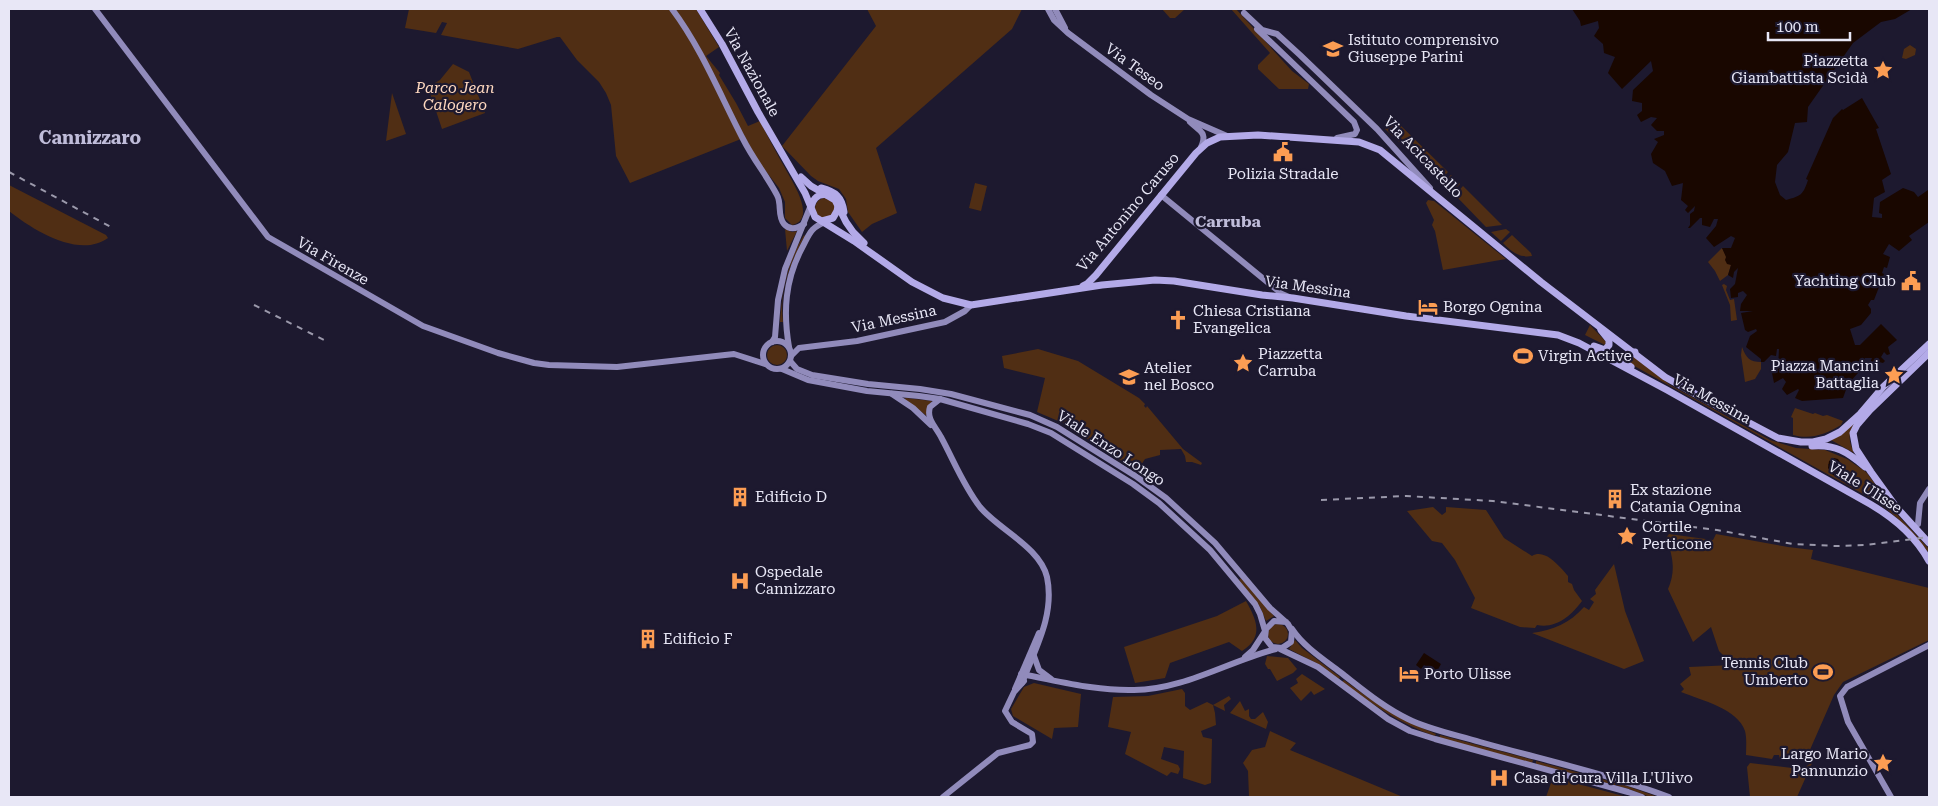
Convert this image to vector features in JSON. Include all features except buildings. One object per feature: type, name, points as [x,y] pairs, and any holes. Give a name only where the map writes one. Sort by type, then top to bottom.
[{"type":"main road","name":"Via Firenze","points":[[95,9],[268,237],[423,326],[498,353],[534,363],[617,367],[734,354],[765,364]]},
{"type":"main road","points":[[672,9],[698,48],[747,147],[778,197],[781,219],[792,228],[804,224]]},
{"type":"main road","name":"Via Nazionale","points":[[700,9],[722,44],[779,149]]},
{"type":"main road","points":[[1048,9],[1054,20],[1068,33]]},
{"type":"main road","points":[[1055,9],[1068,33]]},
{"type":"main road","name":"Via Acicastello","points":[[1242,11],[1262,30],[1273,32],[1377,128],[1437,196],[1541,282],[1635,352]]},
{"type":"main road","name":"Via Acicastello","points":[[1242,11],[1270,43],[1322,89],[1352,119],[1356,126],[1356,132],[1353,136],[1332,139]]},
{"type":"main road","points":[[1273,32],[1269,34],[1269,38],[1286,58]]},
{"type":"main road","name":"Via Teseo","points":[[1068,33],[1128,78],[1188,119]]},
{"type":"main road","points":[[1188,119],[1227,136]]},
{"type":"main road","points":[[1188,119],[1203,135],[1204,140],[1201,147]]},
{"type":"main road","points":[[1201,147],[1212,140],[1227,136],[1258,135],[1358,142],[1380,150],[1437,196]]},
{"type":"main road","name":"Via Antonino Caruso","points":[[1073,289],[1086,285],[1096,276],[1201,147]]},
{"type":"main road","points":[[779,149],[810,186],[829,195],[837,204],[853,232],[882,261]]},
{"type":"main road","points":[[779,149],[802,187],[815,217],[825,221],[854,240],[920,286],[944,298],[971,305]]},
{"type":"main road","points":[[801,177],[811,184],[836,194],[842,202],[846,222]]},
{"type":"main road","points":[[772,342],[775,337],[780,285],[785,269],[810,209],[818,196],[829,195]]},
{"type":"main road","points":[[1161,195],[1282,294],[1293,298]]},
{"type":"main road","points":[[789,347],[780,341],[767,345],[763,352],[765,364],[772,369],[782,369],[791,358],[785,313],[788,287],[793,268],[808,235],[814,228],[836,215],[837,204]]},
{"type":"main road","points":[[806,241],[817,230],[827,228],[854,240]]},
{"type":"main road","points":[[1096,276],[1095,282],[1102,285]]},
{"type":"main road","name":"Via Messina","points":[[791,358],[799,348],[857,341],[945,322],[965,311],[971,305],[1102,285],[1155,280],[1174,281],[1406,316],[1558,335],[1579,343],[1802,465]]},
{"type":"main road","points":[[1579,343],[1588,343],[1602,350],[1608,348],[1609,340],[1593,321]]},
{"type":"main road","name":"Via Messina","points":[[1635,352],[1677,384],[1778,438],[1806,442],[1826,439],[1845,428],[1883,387],[1929,344]]},
{"type":"main road","points":[[1635,352],[1628,353],[1625,356],[1625,363],[1658,380],[1666,390]]},
{"type":"main road","points":[[1871,472],[1854,443],[1854,429],[1881,399],[1929,354]]},
{"type":"main road","name":"Viale Enzo Longo","points":[[791,358],[797,369],[812,375],[951,394],[1030,415],[1057,427],[1137,477],[1180,510],[1215,543],[1270,608],[1288,624],[1308,647],[1388,708],[1410,720],[1476,741],[1629,782],[1670,797]]},
{"type":"main road","name":"Viale Enzo Longo","points":[[782,369],[808,380],[867,391],[940,399],[1042,429],[1133,484],[1159,503],[1210,550],[1255,604],[1265,632]]},
{"type":"main road","points":[[891,393],[914,408],[940,434]]},
{"type":"main road","points":[[940,399],[932,404],[928,412],[967,488],[979,505],[1029,550],[1044,569],[1047,577],[1049,600],[1047,618],[1034,655],[1006,708],[1006,714],[1012,722],[1031,733],[1034,739],[1030,745],[998,753],[943,797]]},
{"type":"main road","points":[[1778,438],[1798,446],[1825,445],[1835,448],[1850,455],[1871,472]]},
{"type":"main road","name":"Viale Ulisse","points":[[1802,465],[1885,513],[1913,538],[1929,560]]},
{"type":"main road","name":"Viale Ulisse","points":[[1871,472],[1897,508],[1918,527],[1929,543]]},
{"type":"main road","points":[[1918,527],[1920,503],[1929,489]]},
{"type":"main road","points":[[1023,674],[1087,688],[1135,690],[1185,680],[1234,664],[1255,655],[1287,646],[1292,639],[1292,631],[1288,624],[1280,620],[1272,622],[1253,650],[1234,664]]},
{"type":"main road","points":[[1022,683],[1023,674],[1034,642],[1043,627]]},
{"type":"main road","points":[[1265,632],[1268,643],[1318,667],[1379,713],[1403,727],[1435,740],[1642,797]]},
{"type":"main road","points":[[1891,797],[1848,722],[1840,696],[1847,687],[1929,646]]},
{"type":"main road","points":[[1034,655],[1039,670],[1054,681]]},
{"type":"main road","points":[[1014,692],[1022,683],[1035,677]]},
{"type":"green space","points":[[409,9],[670,9],[694,46],[741,139],[630,183],[616,156],[611,105],[606,93],[599,82],[577,60],[560,37],[518,49],[441,35],[447,23],[442,22],[436,33],[405,28]]},
{"type":"green space","points":[[675,9],[696,9],[719,47],[706,56],[720,73],[719,75],[748,126],[760,121],[797,190],[803,207],[803,215],[799,221],[792,225],[785,218],[785,202],[779,188],[758,161]]},
{"type":"green space","points":[[867,9],[1022,9],[1012,29],[876,148],[897,213],[872,224],[862,232],[848,212],[846,199],[839,189],[818,181],[811,176],[782,146],[876,26]]},
{"type":"green space","points":[[1162,9],[1185,9],[1175,18],[1170,18]]},
{"type":"green space","points":[[1231,9],[1236,9],[1292,71],[1309,84],[1308,89],[1279,89],[1258,69],[1258,65],[1270,53]]},
{"type":"green space","points":[[1910,45],[1916,49],[1915,55],[1906,59],[1902,58],[1904,49]]},
{"type":"green space","name":"Parco Jean Calogero","points":[[453,64],[469,72],[485,113],[442,129],[428,87],[440,80]]},
{"type":"green space","points":[[392,93],[406,134],[386,141]]},
{"type":"green space","points":[[1394,119],[1448,172],[1440,181],[1424,165],[1425,163],[1422,159],[1420,161],[1385,129]]},
{"type":"green space","points":[[1451,175],[1460,184],[1452,192],[1443,183]]},
{"type":"green space","points":[[975,183],[987,186],[981,211],[969,208]]},
{"type":"green space","points":[[9,185],[106,235],[108,238],[96,244],[70,244],[43,233],[9,211]]},
{"type":"green space","points":[[1463,186],[1502,225],[1486,227],[1455,195]]},
{"type":"green space","points":[[825,198],[832,201],[835,208],[832,215],[825,218],[818,215],[815,208],[818,201]]},
{"type":"green space","points":[[1428,200],[1434,201],[1506,259],[1443,270],[1432,225],[1434,220],[1426,203]]},
{"type":"green space","points":[[785,229],[792,232],[797,231],[787,251]]},
{"type":"green space","points":[[1506,229],[1510,232],[1501,241],[1491,232]]},
{"type":"green space","points":[[804,235],[790,267],[784,288],[789,266]]},
{"type":"green space","points":[[1512,235],[1532,256],[1516,254],[1503,243]]},
{"type":"green space","points":[[1722,248],[1731,265],[1728,275],[1720,281],[1708,262]]},
{"type":"green space","points":[[1722,285],[1727,286],[1726,290],[1730,300],[1734,299],[1737,320],[1731,321],[1730,305]]},
{"type":"green space","points":[[784,288],[783,322],[780,322],[782,300]]},
{"type":"green space","points":[[1590,325],[1606,342],[1605,345],[1585,335]]},
{"type":"green space","points":[[777,345],[784,348],[787,355],[784,362],[777,365],[770,362],[767,355],[770,348]]},
{"type":"green space","points":[[1742,347],[1749,359],[1761,362],[1761,369],[1755,379],[1745,382],[1741,355]]},
{"type":"green space","points":[[1038,349],[1078,361],[1139,398],[1183,449],[1202,463],[1201,465],[1186,462],[1181,449],[1160,450],[1160,455],[1145,459],[1137,471],[1063,423],[1037,412],[1045,378],[1004,368],[1002,356]]},
{"type":"green space","points":[[1634,356],[1670,385],[1770,440],[1796,448],[1825,450],[1847,459],[1866,472],[1882,493],[1872,499],[1629,363],[1627,358]],"holes":[[[1828,464],[1843,467],[1841,475],[1835,476],[1830,472]]]},
{"type":"green space","points":[[904,399],[932,401],[927,408],[927,416]]},
{"type":"green space","points":[[1795,408],[1813,414],[1827,415],[1843,421],[1841,425],[1818,435],[1806,437],[1793,435],[1793,418],[1791,417]]},
{"type":"green space","points":[[1855,422],[1850,438],[1854,453],[1831,440],[1842,434]]},
{"type":"green space","points":[[1883,495],[1893,510],[1929,549],[1929,553],[1904,524],[1874,500]]},
{"type":"green space","points":[[1433,507],[1442,515],[1446,512],[1446,507],[1486,510],[1504,538],[1532,556],[1542,554],[1557,564],[1568,576],[1568,582],[1572,584],[1582,601],[1563,620],[1551,625],[1537,625],[1535,628],[1520,627],[1471,608],[1475,598],[1455,560],[1442,543],[1432,541],[1407,511]]},
{"type":"green space","points":[[1669,534],[1713,540],[1716,534],[1813,550],[1811,559],[1929,588],[1929,640],[1843,682],[1834,695],[1809,752],[1801,761],[1780,760],[1779,755],[1774,755],[1772,759],[1746,755],[1745,731],[1735,717],[1718,706],[1681,692],[1684,689],[1680,684],[1691,675],[1689,667],[1733,665],[1719,651],[1711,627],[1693,642],[1668,589],[1673,570],[1672,557],[1666,538]]},
{"type":"green space","points":[[1614,564],[1625,611],[1644,661],[1624,669],[1532,633],[1561,625],[1579,613],[1584,607],[1589,610],[1594,602],[1590,599],[1596,594],[1595,590]]},
{"type":"green space","points":[[1241,578],[1274,616],[1266,621],[1260,607],[1239,580]]},
{"type":"green space","points":[[1246,601],[1253,614],[1256,628],[1254,640],[1249,646],[1242,651],[1229,642],[1170,663],[1165,678],[1135,683],[1124,647],[1217,616]]},
{"type":"green space","points":[[1278,624],[1285,627],[1288,634],[1285,641],[1278,644],[1271,641],[1268,634],[1271,627]]},
{"type":"green space","points":[[1295,640],[1302,648],[1340,677],[1339,679],[1320,665],[1289,649]]},
{"type":"green space","points":[[1267,656],[1288,658],[1297,669],[1277,681],[1265,664]]},
{"type":"green space","points":[[1302,674],[1325,689],[1314,695],[1311,691],[1301,701],[1290,688],[1298,683],[1296,679]]},
{"type":"green space","points":[[1344,680],[1388,710],[1436,734],[1435,736],[1410,726],[1387,713],[1342,682]]},
{"type":"green space","points":[[1034,683],[1081,694],[1078,727],[1054,728],[1052,739],[1013,716],[1011,709],[1024,687]]},
{"type":"green space","points":[[1182,689],[1185,693],[1185,706],[1190,710],[1207,702],[1213,705],[1215,713],[1216,725],[1201,731],[1203,737],[1212,739],[1211,783],[1205,785],[1183,778],[1184,751],[1164,747],[1161,759],[1178,765],[1180,769],[1178,774],[1171,772],[1167,776],[1125,754],[1131,732],[1108,727],[1113,697],[1148,696]]},
{"type":"green space","points":[[1229,696],[1231,699],[1224,705],[1225,711],[1213,705]]},
{"type":"green space","points":[[1240,701],[1245,711],[1249,709],[1251,719],[1255,719],[1263,712],[1268,722],[1266,729],[1230,713]]},
{"type":"green space","points":[[1270,731],[1296,743],[1290,750],[1403,797],[1249,797],[1248,771],[1243,763],[1252,750],[1265,747]]},
{"type":"green space","points":[[1440,735],[1533,760],[1532,763],[1439,738]]},
{"type":"green space","points":[[1536,761],[1627,786],[1658,797],[1650,797],[1629,789],[1536,764]]},
{"type":"green space","points":[[1813,761],[1797,797],[1750,797],[1747,767],[1750,763],[1800,769]]},
{"type":"green space","points":[[1556,778],[1627,797],[1546,797],[1551,783]]},
{"type":"shaded area","points":[[1572,9],[1912,9],[1895,19],[1881,22],[1853,43],[1808,107],[1807,122],[1795,123],[1788,152],[1777,165],[1775,182],[1780,195],[1786,200],[1801,194],[1833,118],[1842,109],[1862,98],[1879,128],[1876,129],[1891,174],[1882,180],[1885,192],[1874,198],[1872,217],[1882,218],[1882,214],[1879,213],[1880,202],[1903,188],[1914,192],[1918,197],[1928,190],[1929,192],[1929,222],[1909,236],[1912,240],[1899,251],[1889,244],[1883,254],[1890,257],[1887,268],[1884,267],[1882,273],[1884,274],[1874,300],[1871,300],[1868,305],[1871,313],[1861,325],[1850,329],[1855,345],[1860,345],[1881,324],[1897,340],[1888,347],[1890,354],[1887,355],[1884,352],[1881,357],[1885,361],[1883,363],[1879,362],[1877,366],[1869,365],[1872,358],[1865,358],[1862,367],[1860,364],[1858,366],[1858,373],[1848,384],[1843,398],[1802,401],[1795,398],[1798,389],[1787,395],[1782,389],[1786,382],[1783,378],[1774,383],[1772,373],[1778,368],[1779,349],[1777,349],[1776,356],[1771,355],[1764,362],[1761,362],[1761,359],[1746,347],[1750,336],[1757,331],[1756,329],[1748,332],[1745,330],[1741,313],[1753,311],[1740,311],[1741,304],[1747,295],[1743,291],[1738,293],[1738,297],[1731,298],[1730,289],[1735,284],[1738,268],[1734,272],[1733,278],[1728,275],[1731,265],[1727,264],[1722,248],[1731,248],[1735,238],[1731,236],[1714,247],[1706,238],[1716,226],[1718,219],[1714,219],[1710,227],[1702,225],[1702,218],[1700,218],[1688,228],[1690,225],[1690,214],[1694,211],[1695,206],[1688,213],[1685,210],[1688,206],[1681,200],[1683,183],[1672,186],[1665,171],[1653,163],[1651,154],[1658,142],[1654,139],[1664,135],[1664,131],[1657,131],[1651,125],[1657,118],[1651,117],[1641,122],[1637,115],[1642,111],[1642,103],[1632,101],[1633,90],[1653,71],[1651,61],[1622,89],[1608,73],[1615,57],[1604,53],[1603,44],[1594,36],[1599,28],[1598,21],[1581,26]]},
{"type":"shaded area","points":[[1834,458],[1838,459],[1843,467],[1841,475],[1838,477],[1833,475],[1828,468],[1829,461]]},
{"type":"shaded area","points":[[1424,653],[1441,664],[1436,673],[1424,665],[1421,669],[1416,665]]},
{"type":"railway","points":[[9,172],[111,227]]},
{"type":"railway","points":[[254,305],[326,341]]},
{"type":"railway","points":[[1321,500],[1406,496],[1493,501],[1717,530],[1793,544],[1866,545],[1929,537]]},
{"type":"place","name":"Istituto comprensivo Giuseppe Parini","points":[[1333,49]]},
{"type":"place","name":"Piazzetta Giambattista Scidà","points":[[1883,70]]},
{"type":"place","name":"Polizia Stradale","points":[[1283,152]]},
{"type":"place","name":"Yachting Club","points":[[1911,281]]},
{"type":"place","name":"Borgo Ognina","points":[[1428,307]]},
{"type":"place","name":"Chiesa Cristiana Evangelica","points":[[1178,320]]},
{"type":"place","name":"Virgin Active","points":[[1523,356]]},
{"type":"place","name":"Piazzetta Carruba","points":[[1243,363]]},
{"type":"place","name":"Piazza Mancini Battaglia","points":[[1894,375]]},
{"type":"place","name":"Atelier nel Bosco","points":[[1129,377]]},
{"type":"place","name":"Edificio D","points":[[740,497]]},
{"type":"place","name":"Ex stazione Catania Ognina","points":[[1615,499]]},
{"type":"place","name":"Cortile Perticone","points":[[1627,536]]},
{"type":"place","name":"Ospedale Cannizzaro","points":[[740,581]]},
{"type":"place","name":"Edificio F","points":[[648,639]]},
{"type":"place","name":"Tennis Club Umberto","points":[[1823,672]]},
{"type":"place","name":"Porto Ulisse","points":[[1409,674]]},
{"type":"place","name":"Largo Mario Pannunzio","points":[[1883,763]]},
{"type":"place","name":"Casa di cura Villa L'Ulivo","points":[[1499,778]]},
{"type":"district","name":"Cannizzaro","points":[[90,137]]},
{"type":"district","name":"Carruba","points":[[1228,221]]}]
